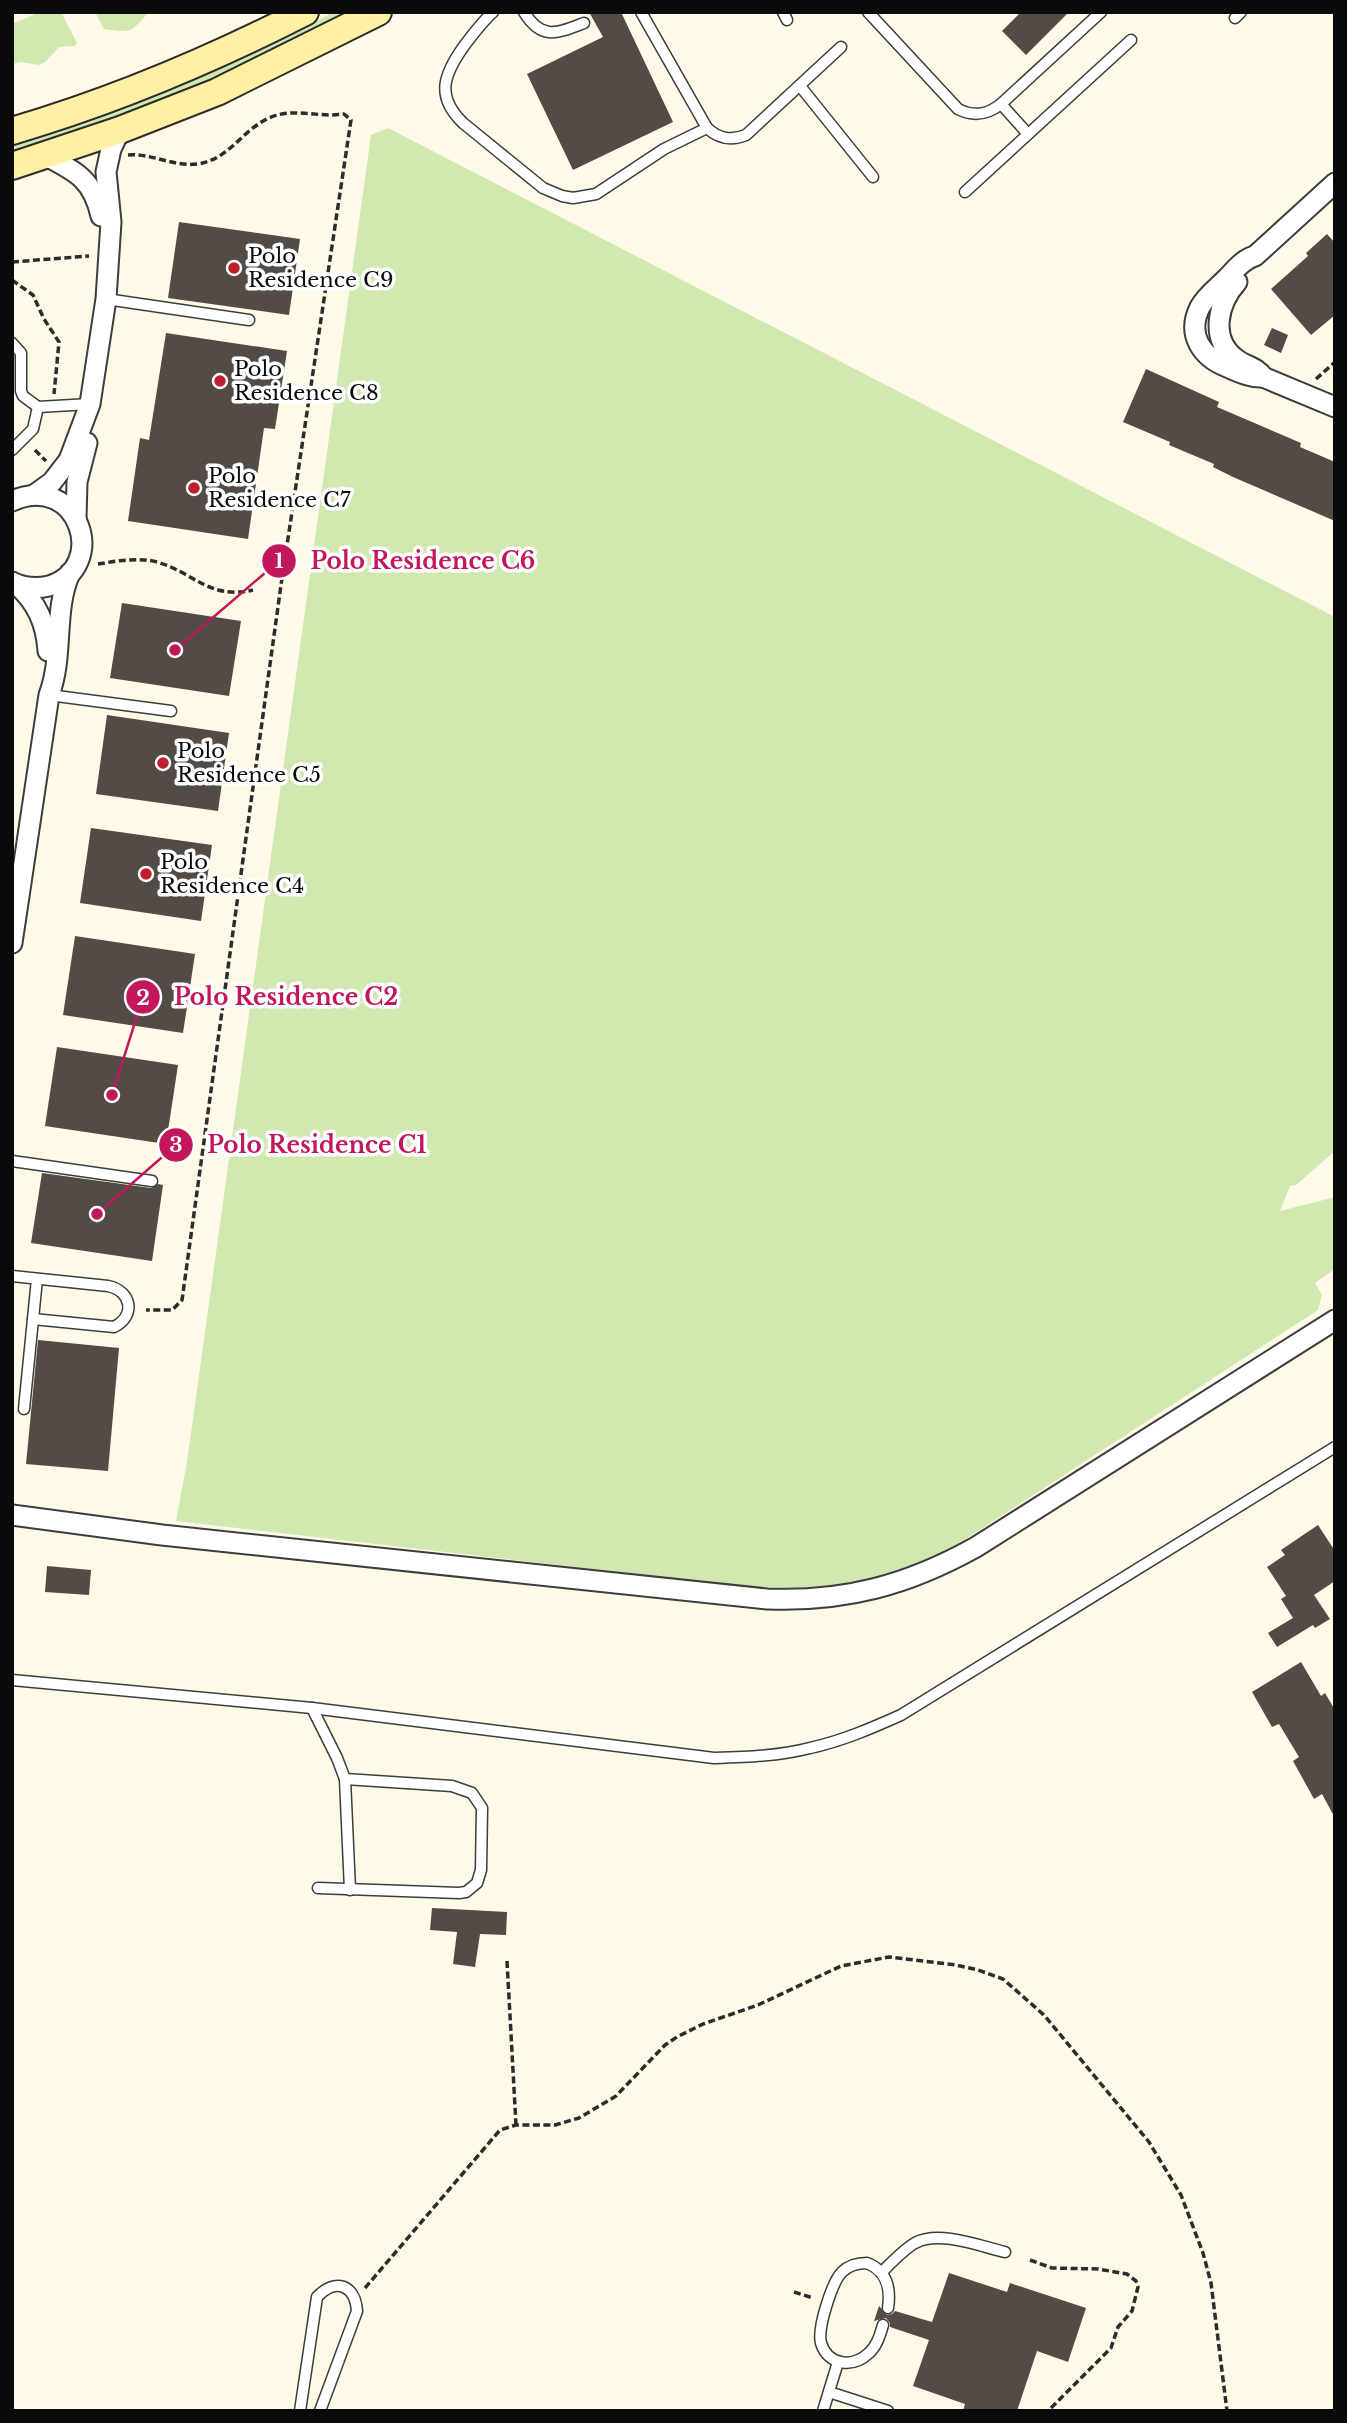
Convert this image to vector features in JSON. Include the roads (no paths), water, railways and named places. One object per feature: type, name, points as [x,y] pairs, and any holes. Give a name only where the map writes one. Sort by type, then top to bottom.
[{"type":"street","points":[[12,131],[147,84],[251,40],[306,12]]},
{"type":"street","points":[[12,166],[120,130],[228,86],[378,12]]},
{"type":"street","points":[[12,501],[34,495],[52,482],[69,460],[90,404],[106,299],[111,222],[105,183],[108,157],[120,130]]},
{"type":"street","points":[[46,156],[85,180],[95,196],[109,247]]},
{"type":"street","points":[[1335,183],[1255,256],[1250,268],[1224,298],[1219,313],[1223,341],[1233,356],[1263,376],[1335,407]]},
{"type":"street","points":[[76,518],[78,482],[92,422],[90,404]]},
{"type":"street","points":[[12,943],[49,695],[57,666],[61,600],[82,547],[76,518],[70,510],[54,498],[34,495]]},
{"type":"street","points":[[15,583],[26,587],[45,587],[62,579],[72,570]]},
{"type":"street","points":[[15,583],[34,603],[44,623],[48,642],[49,695]]},
{"type":"street","points":[[12,1515],[175,1537],[767,1599],[838,1597],[899,1582],[949,1563],[976,1548],[1335,1320]]},
{"type":"lane","points":[[493,12],[475,32],[446,74],[444,88],[447,101],[453,114],[463,123],[552,193],[573,198],[596,194],[664,149],[707,128]]},
{"type":"lane","points":[[524,12],[536,28],[544,32],[561,32],[584,23]]},
{"type":"lane","points":[[641,12],[707,128],[713,134],[728,139],[746,135],[842,47]]},
{"type":"lane","points":[[868,12],[958,109],[977,115],[987,113],[1001,104],[1101,12]]},
{"type":"lane","points":[[965,192],[1132,40]]},
{"type":"lane","points":[[800,86],[873,177]]},
{"type":"lane","points":[[1001,104],[1028,134]]},
{"type":"lane","points":[[106,299],[249,320]]},
{"type":"lane","points":[[12,343],[21,353],[23,396],[38,407],[90,404]]},
{"type":"lane","points":[[12,450],[33,429],[38,407]]},
{"type":"lane","points":[[49,695],[172,711]]},
{"type":"lane","points":[[12,1161],[152,1181]]},
{"type":"lane","points":[[12,1276],[117,1288],[124,1293],[129,1308],[127,1317],[114,1327],[33,1319]]},
{"type":"lane","points":[[24,1409],[37,1279]]},
{"type":"lane","points":[[12,1680],[312,1708],[714,1758],[762,1756],[810,1748],[857,1734],[901,1715],[1335,1447]]},
{"type":"lane","points":[[312,1708],[345,1779],[350,1890]]},
{"type":"lane","points":[[318,1888],[466,1892],[480,1877],[482,1817],[478,1800],[465,1788],[345,1779]]},
{"type":"lane","points":[[882,2272],[913,2244],[925,2238],[938,2237],[1005,2252]]},
{"type":"lane","points":[[883,2325],[877,2343],[870,2352],[850,2363],[838,2362],[825,2353],[820,2334],[836,2279],[849,2267],[867,2263],[882,2272],[889,2288],[888,2308]]},
{"type":"lane","points":[[300,2411],[317,2297],[325,2289],[337,2286],[348,2289],[356,2298],[357,2311],[320,2411]]},
{"type":"lane","points":[[822,2411],[838,2362]]},
{"type":"lane","points":[[828,2392],[888,2411]]},
{"type":"place","name":"Polo Residence C9","points":[[234,268]]},
{"type":"place","name":"Polo Residence C8","points":[[220,381]]},
{"type":"place","name":"Polo Residence C7","points":[[194,488]]},
{"type":"place","name":"Polo Residence C6","points":[[175,650]]},
{"type":"place","name":"Polo Residence C5","points":[[163,763]]},
{"type":"place","name":"Polo Residence C4","points":[[146,874]]},
{"type":"place","name":"Polo Residence C2","points":[[112,1095]]},
{"type":"place","name":"Polo Residence C1","points":[[97,1214]]}]
